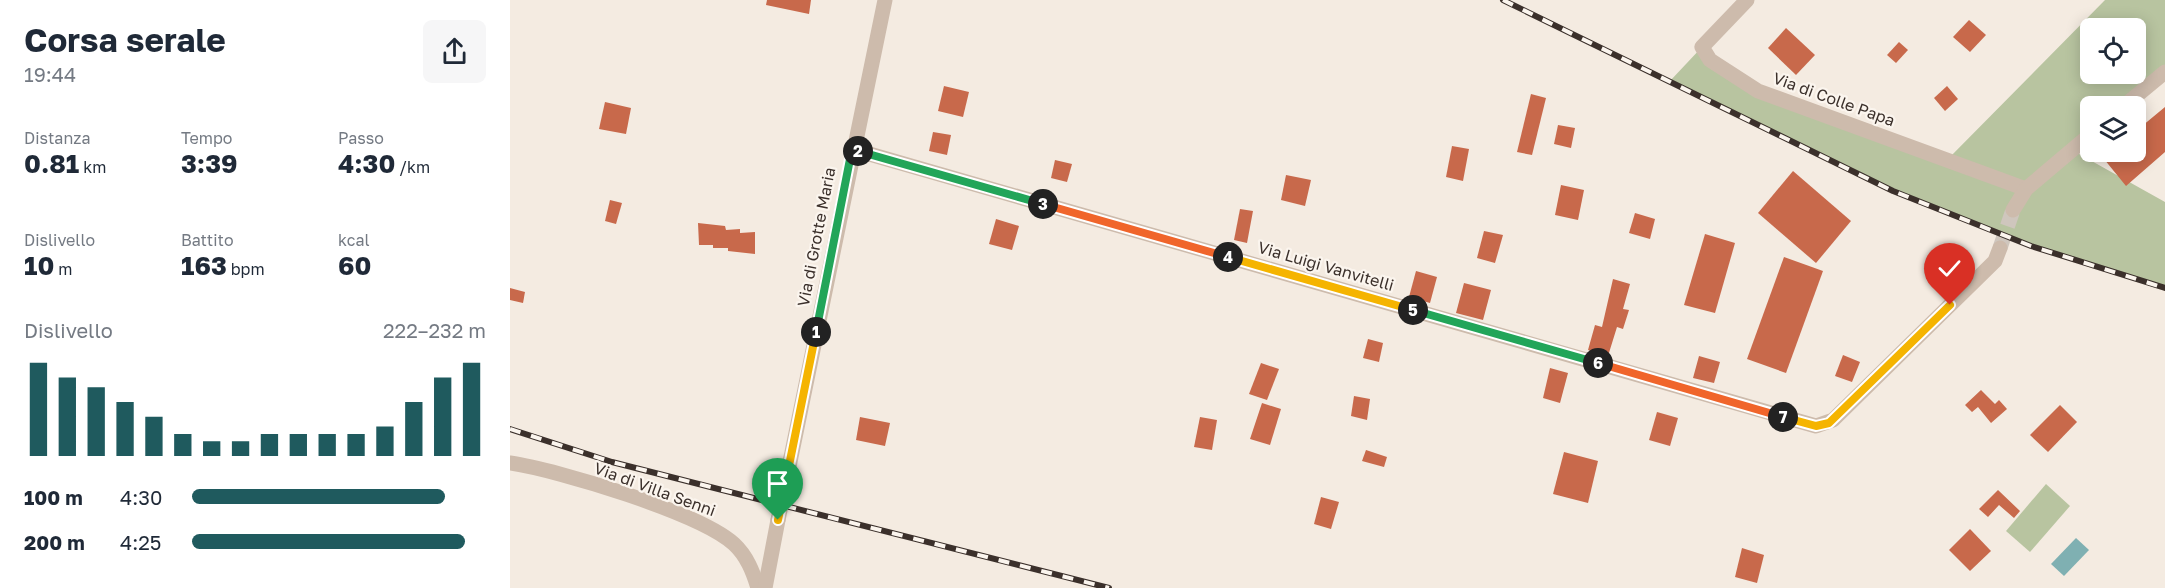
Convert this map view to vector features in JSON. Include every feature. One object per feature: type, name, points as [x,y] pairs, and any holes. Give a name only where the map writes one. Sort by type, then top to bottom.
[{"type":"street","name":"Via di Grotte Maria","points":[[765,588],[852,149],[885,0]]},
{"type":"street","name":"Via di Colle Papa","points":[[1747,0],[1702,47],[1710,60],[1767,94],[2026,189]]},
{"type":"street","points":[[2136,96],[2165,72]]},
{"type":"street","points":[[2013,210],[2026,189],[2080,143]]},
{"type":"street","name":"Via Luigi Vanvitelli","points":[[852,149],[1816,426],[1833,420],[1995,261],[2000,248]]},
{"type":"street","name":"Via di Villa Senni","points":[[510,463],[530,466],[582,481],[702,524],[739,549],[750,566],[758,588]]},
{"type":"green space","points":[[2105,0],[2165,0],[2165,72],[2136,96],[2080,96],[2080,143],[2072,150],[2080,154],[2080,162],[2093,162],[2165,202],[2165,288],[2031,246],[1893,191],[1670,81],[1702,47],[1758,91],[1947,160],[2080,25],[2080,84],[2146,84],[2146,18],[2087,18]]},
{"type":"green space","points":[[2046,484],[2070,506],[2030,552],[2006,531]]},
{"type":"water","points":[[2076,538],[2089,550],[2064,576],[2051,564]]},
{"type":"building","points":[[767,0],[811,0],[809,14],[766,5]]},
{"type":"building","points":[[1969,20],[1986,35],[1970,52],[1953,37]]},
{"type":"building","points":[[1786,28],[1815,55],[1796,75],[1768,48]]},
{"type":"building","points":[[1899,42],[1908,50],[1896,63],[1887,55]]},
{"type":"building","points":[[944,86],[969,92],[963,117],[938,111]]},
{"type":"building","points":[[1947,86],[1958,99],[1945,111],[1934,98]]},
{"type":"building","points":[[1531,94],[1546,98],[1532,155],[1517,152]]},
{"type":"building","points":[[605,102],[631,108],[626,134],[599,129]]},
{"type":"building","points":[[2165,107],[2165,152],[2126,186],[2106,162],[2146,162],[2146,123]]},
{"type":"building","points":[[1558,125],[1575,128],[1571,148],[1554,144]]},
{"type":"building","points":[[933,132],[951,135],[947,155],[929,151]]},
{"type":"building","points":[[1452,146],[1469,149],[1463,181],[1446,177]]},
{"type":"building","points":[[1055,160],[1072,164],[1067,182],[1051,178]]},
{"type":"building","points":[[1793,171],[1851,221],[1816,263],[1758,213]]},
{"type":"building","points":[[1286,175],[1311,180],[1305,206],[1281,200]]},
{"type":"building","points":[[1561,185],[1584,190],[1578,220],[1555,215]]},
{"type":"building","points":[[610,200],[622,203],[616,224],[605,221]]},
{"type":"building","points":[[1240,209],[1253,211],[1247,243],[1234,240]]},
{"type":"building","points":[[1635,213],[1655,219],[1650,239],[1629,233]]},
{"type":"building","points":[[996,219],[1019,226],[1012,250],[989,244]]},
{"type":"building","points":[[698,223],[725,226],[726,230],[740,229],[740,233],[755,232],[755,254],[728,251],[728,248],[713,248],[713,245],[699,245]]},
{"type":"building","points":[[1484,231],[1503,235],[1495,263],[1477,258]]},
{"type":"building","points":[[1705,234],[1735,243],[1715,313],[1684,305]]},
{"type":"building","points":[[1784,257],[1823,271],[1786,373],[1747,359]]},
{"type":"building","points":[[1416,271],[1437,277],[1430,303],[1409,297]]},
{"type":"building","points":[[1613,279],[1630,284],[1623,309],[1629,310],[1623,329],[1617,327],[1608,356],[1588,350],[1595,325],[1602,327]]},
{"type":"building","points":[[1464,283],[1491,290],[1483,320],[1456,313]]},
{"type":"building","points":[[510,288],[525,292],[523,303],[510,300]]},
{"type":"building","points":[[1368,339],[1383,343],[1379,362],[1363,358]]},
{"type":"building","points":[[1843,355],[1860,362],[1852,382],[1835,376]]},
{"type":"building","points":[[1699,356],[1720,362],[1714,383],[1693,378]]},
{"type":"building","points":[[1261,363],[1279,369],[1267,400],[1249,394]]},
{"type":"building","points":[[1550,368],[1568,373],[1560,403],[1543,398]]},
{"type":"building","points":[[1981,390],[1995,404],[1999,400],[2007,409],[1991,423],[1978,407],[1972,412],[1965,405]]},
{"type":"building","points":[[1354,396],[1370,399],[1367,420],[1351,416]]},
{"type":"building","points":[[1262,403],[1281,409],[1270,445],[1250,439]]},
{"type":"building","points":[[2060,405],[2077,422],[2048,452],[2030,435]]},
{"type":"building","points":[[1657,412],[1678,418],[1670,446],[1649,440]]},
{"type":"building","points":[[860,417],[890,423],[885,446],[856,440]]},
{"type":"building","points":[[1200,417],[1217,420],[1212,450],[1194,447]]},
{"type":"building","points":[[1366,450],[1387,457],[1384,467],[1362,461]]},
{"type":"building","points":[[1564,452],[1598,461],[1588,503],[1553,494]]},
{"type":"building","points":[[1998,490],[2020,511],[2014,518],[1999,505],[1988,517],[1979,509]]},
{"type":"building","points":[[1321,497],[1339,502],[1331,529],[1314,524]]},
{"type":"building","points":[[1970,529],[1991,551],[1970,571],[1949,550]]},
{"type":"building","points":[[1742,548],[1764,555],[1757,583],[1735,577]]},
{"type":"tunnel","points":[[2000,248],[2013,210]]},
{"type":"railway","points":[[1503,0],[1893,191],[2031,246],[2165,288]]},
{"type":"railway","points":[[510,429],[612,462],[1109,588]]},
{"type":"route","points":[[778,520],[852,149],[1816,426],[1833,420],[1950,305]]}]
